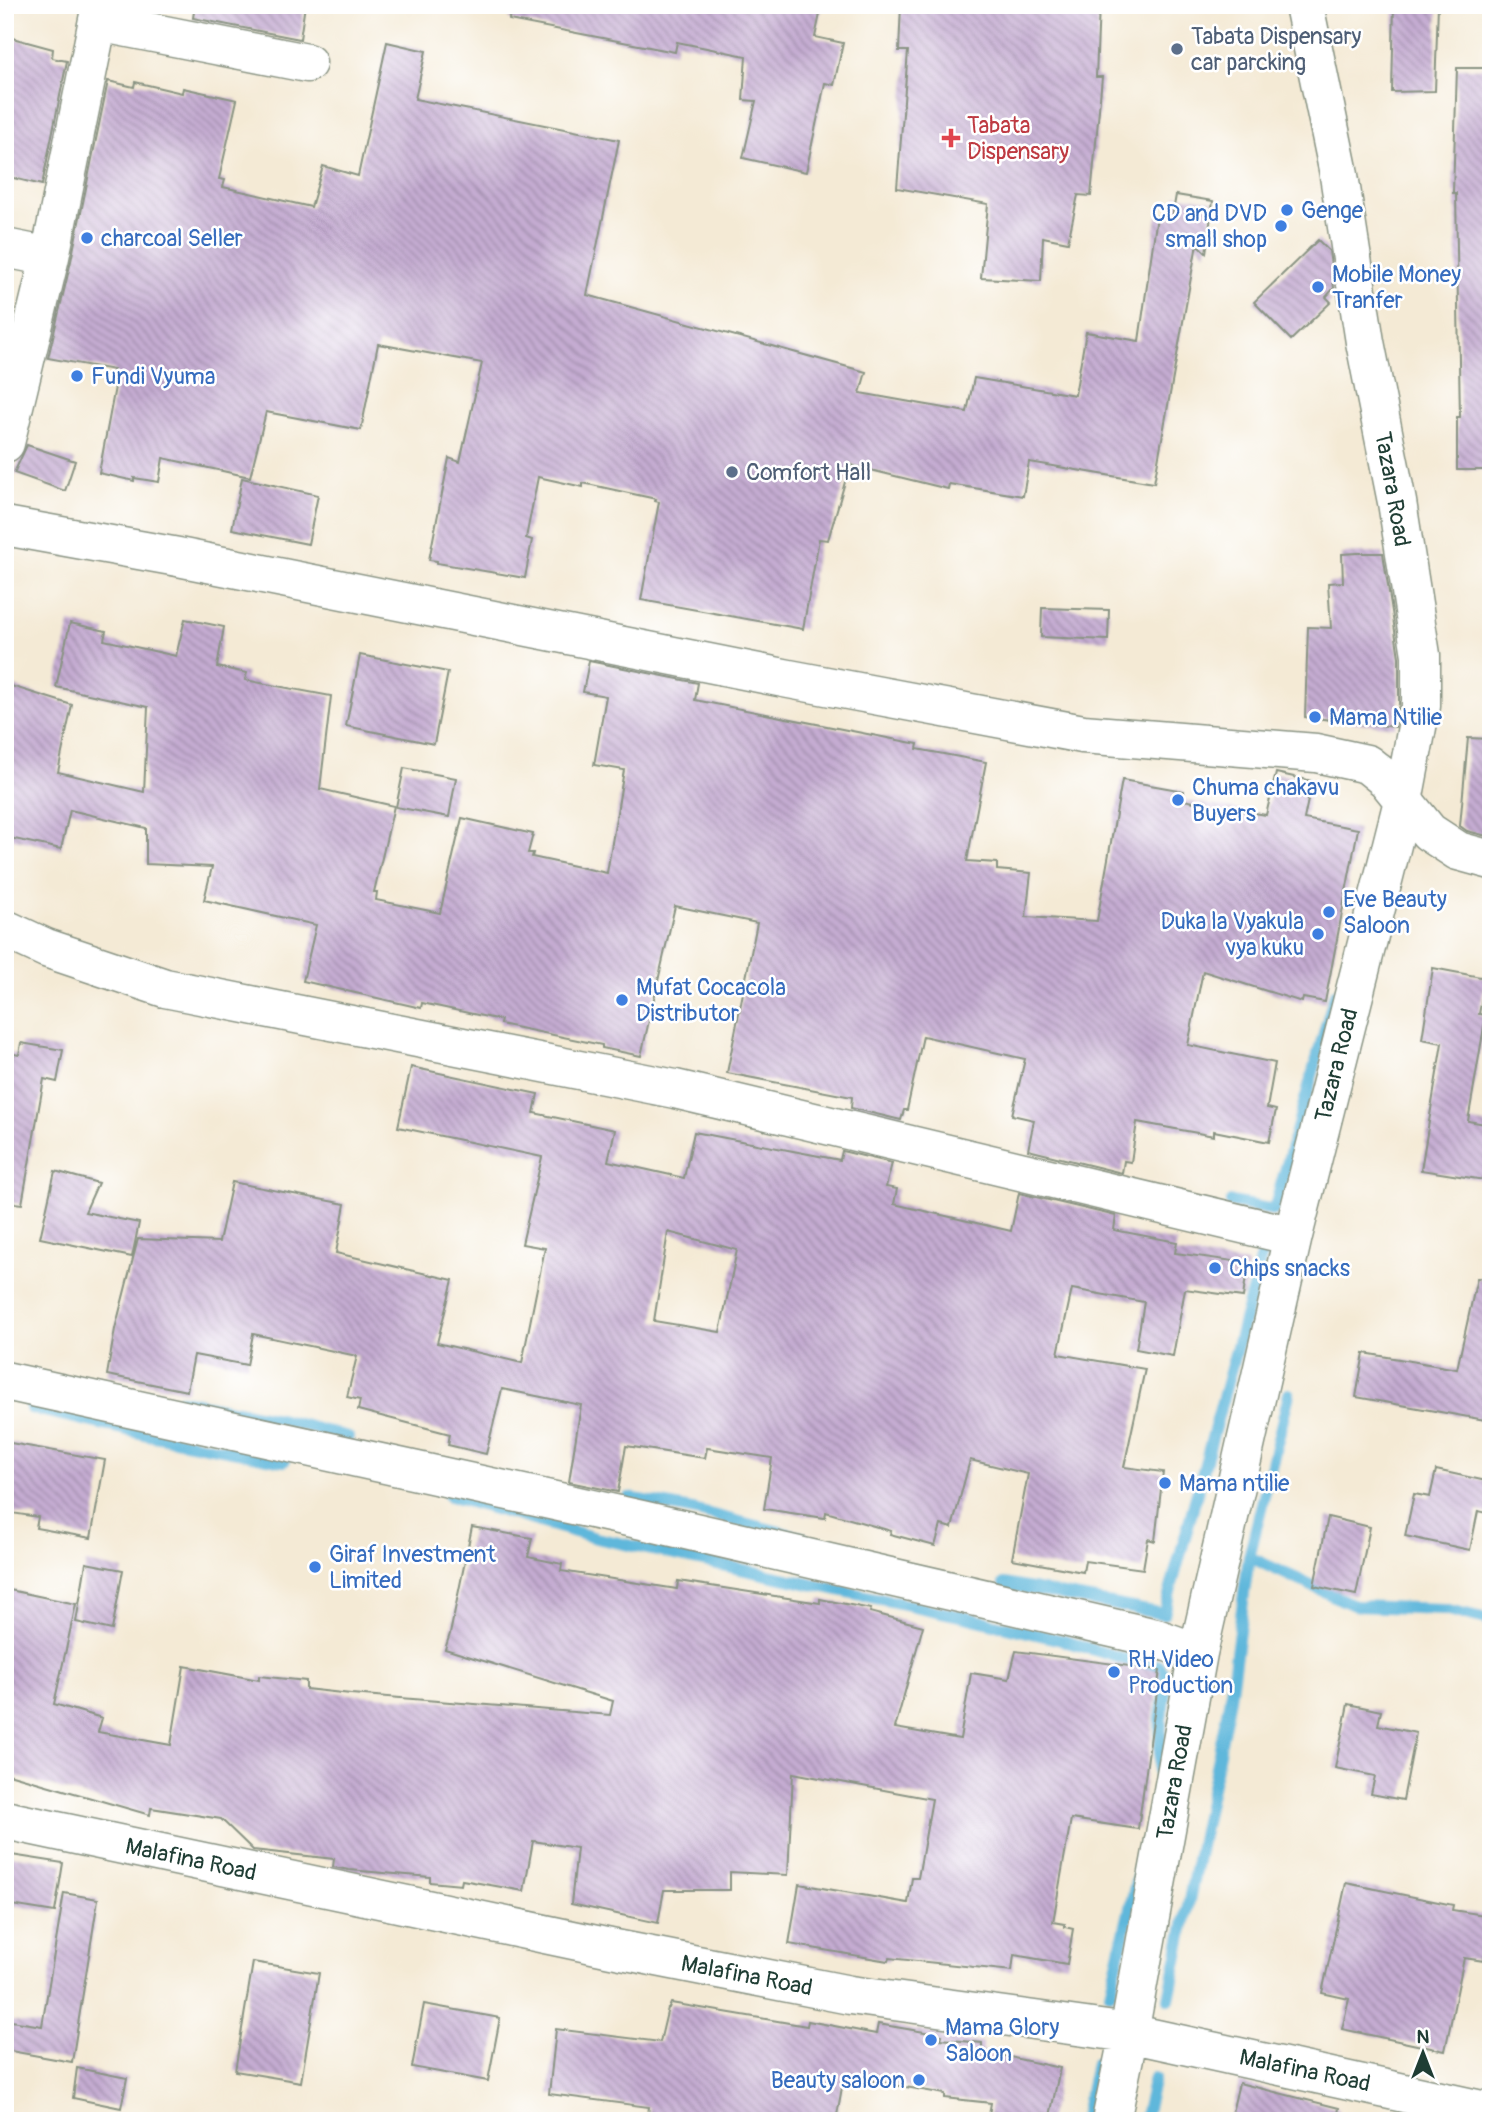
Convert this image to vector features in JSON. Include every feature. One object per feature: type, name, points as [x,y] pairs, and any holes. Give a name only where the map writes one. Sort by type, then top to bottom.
[{"type":"street","name":"Tazara Road","points":[[1111,2121],[1198,1653],[1293,1236],[1403,801],[1421,706],[1421,655],[1397,502],[1365,342],[1338,169],[1304,5]]},
{"type":"street","points":[[5,443],[50,257],[100,14],[307,63]]},
{"type":"street","points":[[5,248],[50,257]]},
{"type":"street","points":[[5,526],[191,559],[775,676],[1083,734],[1316,753],[1367,764],[1387,780],[1429,832],[1458,851],[1491,860]]},
{"type":"street","points":[[5,929],[46,947],[165,988],[675,1089],[1293,1236]]},
{"type":"street","points":[[5,1381],[642,1520],[1156,1638],[1198,1653]]},
{"type":"street","name":"Malafina Road","points":[[5,1820],[611,1948],[850,1995],[1129,2032],[1491,2112]]},
{"type":"building","points":[[195,5],[305,5],[300,39],[193,18]]},
{"type":"building","points":[[510,5],[822,5],[815,37],[843,43],[834,85],[825,83],[806,172],[743,158],[756,101],[743,100],[746,56],[677,42],[675,52],[509,20]]},
{"type":"building","points":[[901,5],[1099,5],[1096,77],[1102,77],[1091,196],[1078,195],[1068,242],[1043,237],[1041,281],[981,278],[988,204],[897,188],[908,51],[899,51]]},
{"type":"building","points":[[1394,5],[1438,5],[1435,91],[1392,92]]},
{"type":"building","points":[[5,36],[53,49],[52,58],[67,61],[42,185],[5,176]]},
{"type":"building","points":[[387,42],[426,51],[415,99],[619,140],[587,295],[866,372],[860,393],[967,412],[974,378],[1075,395],[1086,332],[1139,341],[1157,216],[1172,218],[1176,195],[1213,201],[1206,253],[1197,244],[1154,483],[1029,462],[1023,496],[949,484],[948,489],[850,465],[828,540],[819,539],[803,629],[641,600],[659,502],[655,501],[656,499],[583,483],[583,487],[538,477],[526,538],[532,540],[525,578],[429,560],[449,458],[460,462],[482,363],[378,344],[361,430],[266,412],[250,477],[163,458],[159,482],[134,478],[134,481],[99,473],[115,387],[111,386],[114,370],[48,358],[108,81],[134,87],[135,82],[182,93],[183,88],[237,100],[219,179],[225,180],[223,187],[311,207],[323,166],[358,176]]},
{"type":"building","points":[[1457,68],[1491,68],[1491,470],[1457,470],[1457,417],[1460,417],[1456,193],[1453,193]]},
{"type":"building","points":[[1318,240],[1329,251],[1334,288],[1326,297],[1331,302],[1291,340],[1254,302]]},
{"type":"building","points":[[27,445],[75,461],[65,491],[14,473]]},
{"type":"building","points":[[242,478],[318,495],[308,544],[232,529]]},
{"type":"building","points":[[1383,553],[1399,657],[1399,704],[1395,727],[1305,717],[1308,627],[1331,628],[1328,583],[1343,582],[1342,554]]},
{"type":"building","points":[[1042,608],[1109,610],[1108,640],[1041,637]]},
{"type":"building","points":[[185,619],[224,627],[217,667],[247,673],[245,680],[331,696],[320,789],[394,806],[374,892],[377,892],[376,900],[440,913],[462,818],[533,834],[528,853],[533,853],[532,857],[607,873],[624,770],[594,765],[606,696],[583,692],[589,661],[698,683],[695,700],[918,744],[917,749],[986,762],[967,861],[997,863],[997,870],[1031,873],[1026,917],[1097,921],[1122,780],[1184,791],[1183,800],[1266,815],[1276,773],[1312,781],[1304,819],[1358,829],[1325,1002],[1303,998],[1302,1002],[1203,971],[1188,1045],[1275,1063],[1267,1108],[1276,1110],[1269,1142],[1214,1131],[1214,1136],[1137,1122],[1131,1162],[1124,1161],[1122,1173],[1028,1150],[1034,1120],[1012,1115],[1025,1059],[923,1036],[907,1110],[904,1110],[901,1120],[851,1108],[852,1097],[727,1073],[757,923],[675,906],[641,1056],[500,1024],[501,1020],[422,1003],[421,1008],[303,981],[316,925],[204,900],[212,867],[146,864],[146,828],[70,810],[61,849],[5,837],[5,684],[72,705],[58,772],[144,792],[148,707],[56,687],[70,623],[106,631],[104,640],[176,656]]},
{"type":"building","points":[[360,655],[448,672],[434,744],[346,726]]},
{"type":"building","points":[[1468,738],[1491,739],[1491,837],[1467,831],[1460,826]]},
{"type":"building","points":[[404,768],[456,778],[449,817],[396,807]]},
{"type":"building","points":[[1433,968],[1486,978],[1479,1014],[1486,1015],[1468,1121],[1491,1125],[1491,1181],[1421,1170],[1442,1043],[1422,1039]]},
{"type":"building","points":[[21,1043],[63,1050],[57,1082],[44,1079],[22,1204],[5,1202],[5,1052],[19,1055]]},
{"type":"building","points":[[411,1067],[538,1094],[534,1113],[615,1130],[608,1161],[684,1178],[694,1132],[840,1160],[842,1151],[892,1163],[886,1187],[897,1189],[894,1204],[1011,1231],[1019,1193],[1116,1216],[1114,1230],[1177,1242],[1175,1253],[1248,1263],[1243,1297],[1185,1289],[1173,1356],[1136,1349],[1144,1302],[1072,1289],[1058,1354],[1145,1369],[1124,1467],[1163,1472],[1155,1541],[1148,1539],[1143,1569],[1085,1561],[1083,1572],[1012,1559],[1028,1474],[970,1460],[952,1528],[941,1525],[935,1546],[826,1512],[825,1518],[764,1509],[772,1458],[707,1448],[705,1458],[626,1446],[618,1492],[569,1482],[581,1405],[502,1389],[486,1454],[448,1445],[450,1434],[358,1410],[360,1400],[347,1397],[357,1356],[253,1334],[247,1365],[194,1355],[187,1391],[107,1375],[115,1329],[138,1239],[219,1242],[232,1182],[345,1204],[336,1253],[453,1280],[437,1343],[522,1363],[545,1248],[522,1244],[542,1157],[398,1127]],"holes":[[[668,1232],[737,1250],[720,1332],[654,1321]]]},
{"type":"building","points":[[55,1171],[98,1183],[85,1212],[139,1223],[132,1257],[40,1238]]},
{"type":"building","points":[[1477,1278],[1491,1279],[1491,1421],[1356,1397],[1364,1353],[1457,1369]]},
{"type":"building","points":[[5,1442],[105,1460],[91,1538],[36,1528],[38,1517],[5,1512]]},
{"type":"building","points":[[1436,1470],[1491,1482],[1491,1514],[1478,1511],[1470,1550],[1405,1536],[1414,1494],[1430,1497]]},
{"type":"building","points":[[1328,1517],[1370,1527],[1356,1595],[1314,1586]]},
{"type":"building","points":[[472,1527],[532,1538],[528,1557],[562,1564],[561,1571],[677,1589],[678,1581],[820,1603],[820,1599],[871,1609],[870,1612],[923,1626],[895,1728],[960,1739],[971,1673],[1009,1679],[1016,1651],[1160,1670],[1138,1829],[1071,1819],[1053,1922],[1073,1929],[1067,1964],[1014,1955],[1012,1971],[889,1958],[888,1961],[789,1944],[799,1884],[908,1903],[912,1878],[918,1878],[932,1799],[793,1773],[788,1875],[730,1872],[730,1890],[664,1890],[658,1923],[571,1904],[577,1848],[533,1841],[524,1891],[462,1880],[461,1885],[430,1882],[430,1877],[333,1867],[334,1859],[253,1850],[221,1819],[151,1808],[150,1815],[5,1773],[5,1589],[76,1604],[54,1704],[102,1718],[98,1732],[171,1745],[184,1666],[259,1680],[259,1676],[306,1681],[306,1689],[610,1715],[613,1701],[445,1649]]},
{"type":"building","points":[[86,1563],[123,1570],[112,1630],[76,1622]]},
{"type":"building","points":[[1348,1704],[1381,1711],[1378,1725],[1416,1733],[1403,1800],[1371,1794],[1375,1776],[1335,1768]]},
{"type":"building","points":[[5,1854],[63,1863],[55,1912],[5,1904]]},
{"type":"building","points":[[1346,1883],[1453,1905],[1452,1910],[1491,1916],[1484,1961],[1464,1958],[1445,2051],[1342,2029],[1349,1999],[1322,1993]]},
{"type":"building","points":[[64,1893],[98,1899],[72,2062],[5,2050],[5,2020],[42,2026]]},
{"type":"building","points":[[253,1962],[319,1973],[301,2082],[235,2071]]},
{"type":"building","points":[[671,2003],[807,2026],[808,2021],[876,2034],[878,2024],[942,2035],[941,2039],[982,2043],[982,2051],[1060,2068],[1049,2121],[988,2121],[991,2103],[945,2098],[945,2094],[844,2076],[836,2121],[647,2121],[649,2107],[549,2094],[556,2029],[660,2042]]},
{"type":"building","points":[[424,2004],[500,2018],[488,2081],[412,2067]]},
{"type":"building","points":[[77,2068],[127,2078],[121,2108],[73,2098]]},
{"type":"building","points":[[1239,2083],[1339,2108],[1337,2121],[1230,2121]]},
{"type":"waterway","points":[[1231,1202],[1274,1210],[1335,994]]},
{"type":"waterway","points":[[1004,1584],[1164,1614],[1263,1251]]},
{"type":"waterway","points":[[1169,1999],[1230,1698],[1249,1557],[1289,1394]]},
{"type":"waterway","points":[[181,1400],[283,1420],[348,1437]]},
{"type":"waterway","points":[[31,1408],[144,1434],[284,1461]]},
{"type":"waterway","points":[[449,1496],[596,1538],[969,1618],[1061,1640],[1145,1665],[1158,1665],[1167,1678],[1161,1719],[1159,1772]]},
{"type":"waterway","points":[[629,1498],[697,1511],[803,1538]]},
{"type":"waterway","points":[[1249,1557],[1356,1606],[1444,1609],[1491,1620]]},
{"type":"waterway","points":[[1110,1993],[1145,1844]]},
{"type":"waterway","points":[[1084,2121],[1096,2063]]},
{"type":"waterway","points":[[1144,2121],[1154,2078]]},
{"type":"place","name":"Tabata Dispensary car parcking","points":[[1177,49]]},
{"type":"place","name":"Tabata Dispensary","points":[[951,138]]},
{"type":"place","name":"Genge","points":[[1287,210]]},
{"type":"place","name":"CD and DVD small shop","points":[[1281,226]]},
{"type":"place","name":"charcoal Seller","points":[[87,238]]},
{"type":"place","name":"Mobile Money Tranfer","points":[[1318,287]]},
{"type":"place","name":"Fundi Vyuma","points":[[77,376]]},
{"type":"place","name":"Comfort Hall","points":[[732,472]]},
{"type":"place","name":"Mama Ntilie","points":[[1315,717]]},
{"type":"place","name":"Chuma chakavu Buyers","points":[[1178,800]]},
{"type":"place","name":"Eve Beauty Saloon","points":[[1329,912]]},
{"type":"place","name":"Duka la Vyakula vya kuku","points":[[1318,934]]},
{"type":"place","name":"Mufat Cocacola Distributor","points":[[622,1000]]},
{"type":"place","name":"Chips snacks","points":[[1215,1268]]},
{"type":"place","name":"Mama ntilie","points":[[1165,1483]]},
{"type":"place","name":"Giraf Investment Limited","points":[[315,1567]]},
{"type":"place","name":"RH Video Production","points":[[1114,1672]]},
{"type":"place","name":"Mama Glory Saloon","points":[[931,2040]]},
{"type":"place","name":"Beauty saloon","points":[[919,2080]]}]
